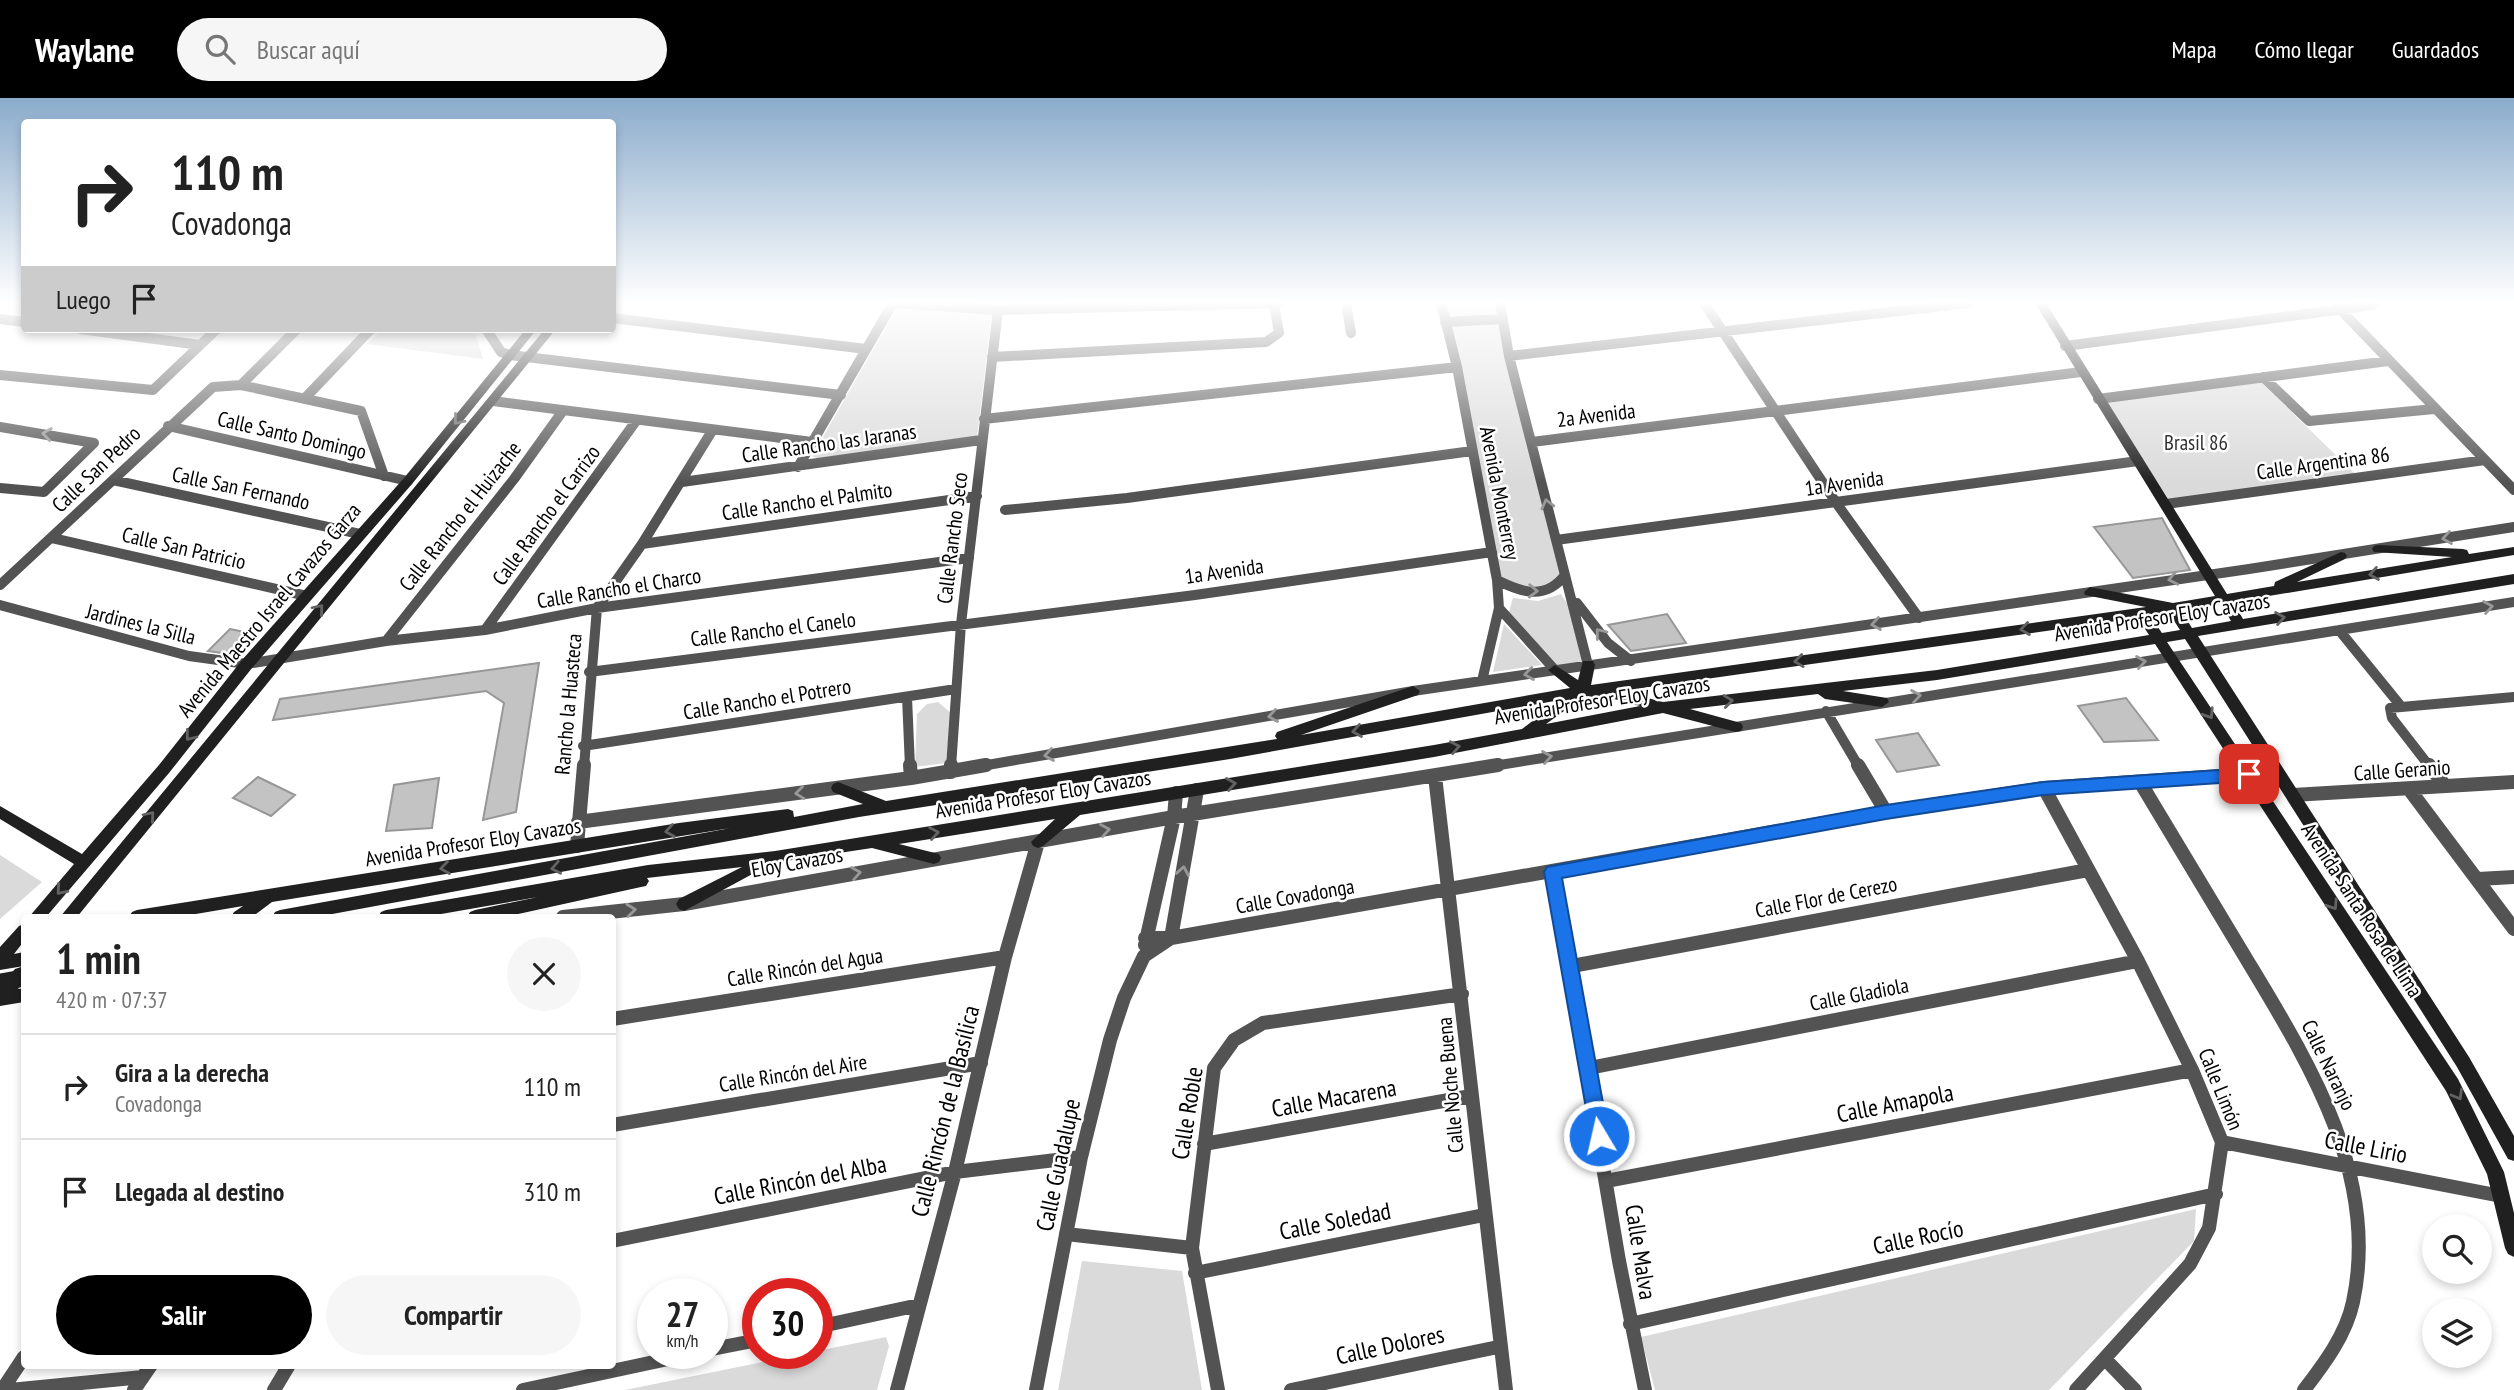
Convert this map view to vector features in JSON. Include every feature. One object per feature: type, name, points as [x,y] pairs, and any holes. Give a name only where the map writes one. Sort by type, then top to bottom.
[{"type":"main road","name":"Avenida Maestro Israel Cavazos Garza","points":[[40,914],[85,863],[247,664],[408,481],[503,363]]},
{"type":"main road","name":"Avenida Maestro Israel Cavazos Garza","points":[[70,914],[523,363]]},
{"type":"main road","points":[[2076,363],[2240,625]]},
{"type":"main road","points":[[2378,550],[2489,555]]},
{"type":"main road","name":"Avenida Profesor Eloy Cavazos","points":[[296,914],[859,811],[1230,753],[1583,691],[2224,600],[2514,551]]},
{"type":"main road","points":[[2267,592],[2341,556]]},
{"type":"main road","name":"Avenida Profesor Eloy Cavazos","points":[[403,914],[648,871],[775,857],[1076,810],[1511,736],[1664,707],[1937,675],[2514,579]]},
{"type":"main road","points":[[2090,592],[2172,607]]},
{"type":"main road","name":"Avenida Santa Rosa de Lima","points":[[2172,607],[2463,1062],[2514,1153]]},
{"type":"main road","name":"Avenida Santa Rosa de Lima","points":[[2141,612],[2161,638],[2452,1085],[2484,1144],[2514,1248]]},
{"type":"main road","points":[[1511,736],[1541,721],[1583,691],[1588,665]]},
{"type":"main road","points":[[1555,670],[1583,691],[1614,694],[1736,727]]},
{"type":"main road","points":[[1230,753],[1413,691]]},
{"type":"main road","points":[[1803,691],[1882,702]]},
{"type":"main road","points":[[838,788],[884,807]]},
{"type":"main road","points":[[1038,842],[1076,810]]},
{"type":"main road","name":"Avenida Profesor Eloy Cavazos","points":[[175,914],[214,911],[276,895],[776,816],[859,811]]},
{"type":"main road","points":[[0,812],[85,863]]},
{"type":"main road","points":[[870,843],[933,858]]},
{"type":"main road","points":[[684,904],[775,857]]},
{"type":"main road","name":"Avenida Profesor Eloy Cavazos","points":[[489,914],[664,876],[696,865]]},
{"type":"main road","points":[[244,914],[276,895]]},
{"type":"main road","points":[[0,939],[21,934]]},
{"type":"main road","points":[[0,960],[21,935]]},
{"type":"main road","points":[[0,960],[21,959]]},
{"type":"main road","points":[[0,999],[21,974]]},
{"type":"main road","points":[[0,982],[21,978]]},
{"type":"main road","points":[[0,999],[21,996]]},
{"type":"street","points":[[0,375],[152,391],[181,363]]},
{"type":"street","points":[[241,385],[263,363]]},
{"type":"street","points":[[306,397],[338,363]]},
{"type":"street","points":[[587,363],[841,395]]},
{"type":"street","points":[[798,467],[858,363]]},
{"type":"street","name":"Calle Rancho Seco","points":[[951,772],[961,624],[991,363]]},
{"type":"street","name":"Avenida Monterrey","points":[[1456,363],[1497,580],[1499,608],[1482,681]]},
{"type":"street","name":"Avenida Monterrey","points":[[1511,363],[1565,575],[1574,600],[1588,665]]},
{"type":"street","points":[[1746,363],[1837,504],[1919,618]]},
{"type":"street","points":[[2098,399],[2364,363]]},
{"type":"street","points":[[2391,363],[2514,490]]},
{"type":"street","points":[[984,419],[1457,367]]},
{"type":"street","name":"2a Avenida","points":[[1532,442],[2081,372]]},
{"type":"street","points":[[2263,377],[2307,421],[2434,409]]},
{"type":"street","name":"Calle San Pedro","points":[[0,585],[207,391],[222,384],[241,385]]},
{"type":"street","points":[[241,385],[361,411],[384,476]]},
{"type":"street","points":[[492,401],[812,442]]},
{"type":"street","name":"Calle Rancho el Huizache","points":[[386,641],[514,479],[562,412]]},
{"type":"street","name":"Calle Rancho el Carrizo","points":[[485,630],[636,421]]},
{"type":"street","name":"Calle Santo Domingo","points":[[168,426],[408,481]]},
{"type":"street","points":[[0,427],[94,442],[44,492],[0,488]]},
{"type":"street","name":"Rancho la Huasteca","points":[[577,846],[589,673],[597,608],[642,544],[712,431]]},
{"type":"street","name":"Calle Rancho las Jaranas","points":[[682,482],[981,440]]},
{"type":"street","points":[[1004,510],[1152,495],[1472,451]]},
{"type":"street","name":"Calle Argentina 86","points":[[2166,504],[2485,460]]},
{"type":"street","name":"1a Avenida","points":[[1556,540],[1837,504],[2138,461]]},
{"type":"street","name":"Calle San Fernando","points":[[113,480],[360,534]]},
{"type":"street","name":"Calle Rancho el Palmito","points":[[642,544],[977,496]]},
{"type":"street","points":[[578,822],[951,772],[1413,691],[1631,661],[2208,573],[2341,556],[2514,527]]},
{"type":"street","name":"Calle San Patricio","points":[[51,538],[307,596]]},
{"type":"street","name":"1a Avenida","points":[[961,624],[1208,593],[1492,552]]},
{"type":"street","name":"Calle Rancho el Charco","points":[[276,661],[386,641],[485,630],[597,608],[970,558]]},
{"type":"street","points":[[1497,580],[1510,587],[1536,593],[1555,589],[1565,575]]},
{"type":"street","name":"Avenida Monterrey","points":[[1574,600],[1608,643],[1631,661]]},
{"type":"street","name":"Eloy Cavazos","points":[[591,914],[684,904],[1174,817],[2514,602]]},
{"type":"street","name":"Jardines la Silla","points":[[0,605],[189,656],[247,664],[276,661]]},
{"type":"street","points":[[1499,608],[1555,670]]},
{"type":"street","name":"Calle Rancho el Canelo","points":[[589,673],[961,624]]},
{"type":"street","points":[[2339,630],[2400,705]]},
{"type":"street","name":"Calle Rancho el Potrero","points":[[583,746],[956,689]]},
{"type":"street","points":[[907,697],[911,778]]},
{"type":"street","points":[[2445,786],[2392,718],[2390,708],[2400,705],[2514,697]]},
{"type":"street","points":[[1826,711],[1886,812]]},
{"type":"street","name":"Calle Covadonga","points":[[1145,938],[1171,938],[1886,812],[2043,788],[2249,774]]},
{"type":"street","name":"Calle Noche Buena","points":[[1435,776],[1453,890],[1471,1096],[1498,1347],[1506,1390]]},
{"type":"street","name":"Calle Naranjo","points":[[2140,782],[2323,1091],[2350,1167],[2358,1215],[2360,1261],[2353,1305],[2339,1338],[2304,1390]]},
{"type":"street","name":"Calle Geranio","points":[[2293,796],[2514,782]]},
{"type":"street","name":"Calle Limón","points":[[2043,788],[2138,961],[2192,1070],[2222,1142],[2209,1228],[2190,1264],[2106,1360],[2076,1390]]},
{"type":"street","points":[[2409,789],[2514,929]]},
{"type":"street","points":[[1144,956],[1171,938],[1197,790]]},
{"type":"street","name":"Calle Guadalupe","points":[[1036,1390],[1081,1157],[1110,1040],[1124,998],[1144,956],[1145,938],[1174,817],[1176,793]]},
{"type":"street","name":"Calle Rincón de la Basílica","points":[[897,1390],[955,1172],[1005,957],[1038,842]]},
{"type":"street","name":"Calle Flor de Cerezo","points":[[1572,966],[2088,870]]},
{"type":"street","name":"Calle Malva","points":[[1553,872],[1572,966],[1630,1324],[1645,1390]]},
{"type":"street","points":[[2478,879],[2514,877]]},
{"type":"street","name":"Calle Rincón del Agua","points":[[616,1019],[1005,957]]},
{"type":"street","name":"Calle Gladiola","points":[[1589,1068],[2138,961]]},
{"type":"street","name":"Calle Roble","points":[[1218,1390],[1192,1248],[1214,1068],[1222,1051],[1247,1029],[1263,1023],[1462,994]]},
{"type":"street","name":"Calle Rincón del Aire","points":[[616,1124],[981,1063]]},
{"type":"street","name":"Calle Amapola","points":[[1606,1181],[2192,1070]]},
{"type":"street","name":"Calle Macarena","points":[[1204,1144],[1471,1096]]},
{"type":"street","name":"Calle Lirio","points":[[2222,1142],[2501,1196]]},
{"type":"street","name":"Calle Rincón del Alba","points":[[616,1240],[955,1172],[1081,1157]]},
{"type":"street","name":"Calle Rocío","points":[[1630,1324],[2216,1194]]},
{"type":"street","name":"Calle Soledad","points":[[1195,1273],[1484,1215]]},
{"type":"street","points":[[1066,1234],[1192,1248]]},
{"type":"street","points":[[833,1324],[919,1305]]},
{"type":"street","name":"Calle Dolores","points":[[1291,1390],[1498,1347]]},
{"type":"street","points":[[2106,1360],[2135,1390]]},
{"type":"street","points":[[2,1390],[21,1362]]},
{"type":"street","points":[[523,1390],[637,1366]]},
{"type":"street","points":[[274,1390],[287,1369]]},
{"type":"street","points":[[10,1390],[143,1377]]},
{"type":"green space","points":[[865,363],[986,363],[977,437],[818,459],[812,456]]},
{"type":"green space","points":[[1454,363],[1514,363],[1565,575],[1550,591],[1497,580]]},
{"type":"green space","name":"Brasil 86","points":[[2259,380],[2355,474],[2169,500],[2104,400]]},
{"type":"green space","points":[[1561,594],[1572,611],[1585,664],[1556,667],[1508,615],[1513,598],[1538,601]]},
{"type":"green space","points":[[1504,624],[1542,665],[1493,672]]},
{"type":"green space","points":[[938,702],[951,713],[946,763],[915,767],[917,714],[927,704]]},
{"type":"green space","points":[[0,855],[42,882],[0,919]]},
{"type":"green space","points":[[2196,1209],[2194,1241],[2049,1390],[1655,1390],[1641,1337]]},
{"type":"green space","points":[[1082,1261],[1182,1271],[1202,1390],[1058,1390]]},
{"type":"green space","points":[[886,1337],[889,1346],[877,1390],[625,1390],[742,1366],[742,1369],[833,1369],[833,1348]]},
{"type":"building","points":[[2162,518],[2190,570],[2133,578],[2094,527]]},
{"type":"building","points":[[1667,614],[1686,643],[1631,651],[1608,625]]},
{"type":"building","points":[[230,629],[254,634],[236,655],[208,651]]},
{"type":"building","points":[[539,663],[516,812],[483,820],[504,703],[486,691],[273,720],[280,699]]},
{"type":"building","points":[[2126,698],[2158,740],[2104,742],[2078,706]]},
{"type":"building","points":[[1918,733],[1939,765],[1897,772],[1876,740]]},
{"type":"building","points":[[258,777],[295,795],[271,816],[233,798]]},
{"type":"building","points":[[439,778],[432,828],[386,831],[394,785]]},
{"type":"route","points":[[1599,1136],[1572,966],[1553,872],[1886,812],[2043,788],[2249,774]]}]
